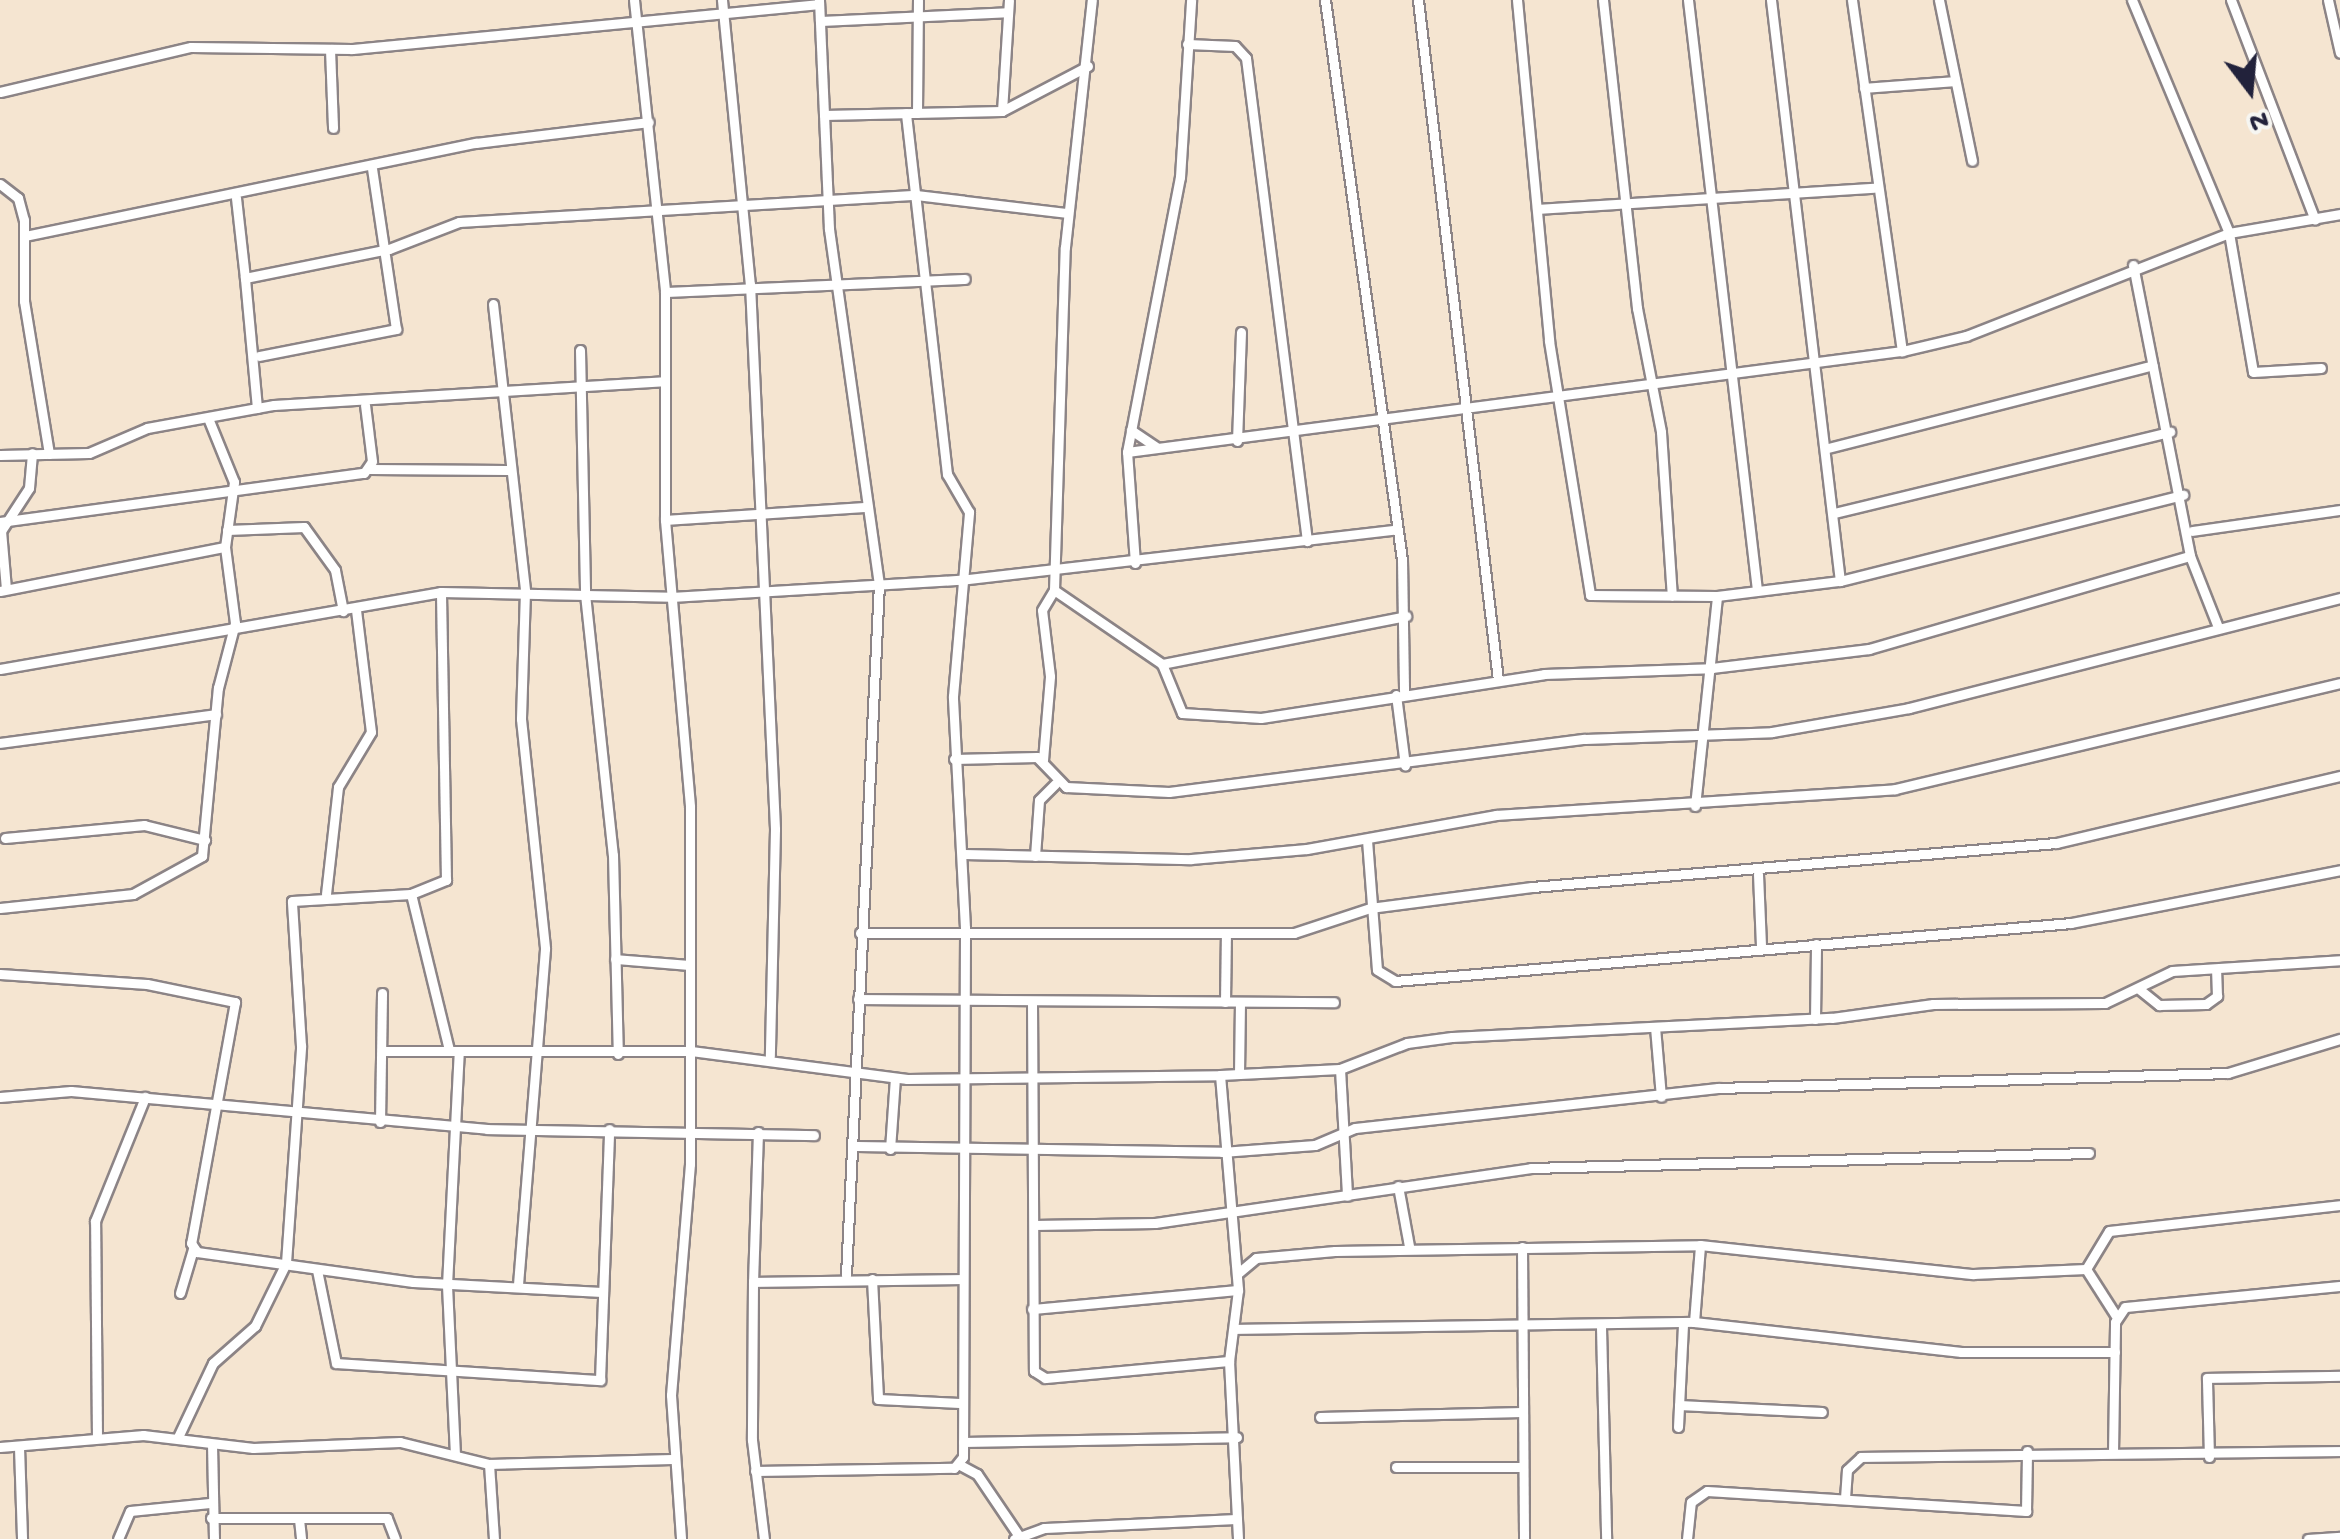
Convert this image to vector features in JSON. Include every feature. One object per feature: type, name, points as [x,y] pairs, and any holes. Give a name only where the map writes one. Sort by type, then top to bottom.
[{"type":"street","points":[[634,0],[664,292],[664,520],[690,807],[691,1130],[672,1459],[681,1539]]},
{"type":"street","points":[[722,0],[750,284],[756,519],[764,590],[776,921],[770,1056]]},
{"type":"street","points":[[918,0],[911,113],[916,195],[947,474],[969,512],[960,580],[954,760],[964,854],[965,928],[960,1465]]},
{"type":"street","points":[[1002,111],[1008,0]]},
{"type":"street","points":[[1055,784],[1043,760],[1050,676],[1042,610],[1054,590],[1051,572],[1068,213],[1088,66],[1092,0]]},
{"type":"street","points":[[1135,563],[1127,452],[1180,177],[1190,0]]},
{"type":"street","points":[[1325,0],[1406,616],[1400,695],[1405,765]]},
{"type":"street","points":[[1418,0],[1471,410],[1498,680]]},
{"type":"street","points":[[1517,0],[1560,400],[1587,592],[1717,596],[1840,581],[2183,495]]},
{"type":"street","points":[[1602,0],[1672,596]]},
{"type":"street","points":[[1688,0],[1735,374],[1757,590]]},
{"type":"street","points":[[1770,0],[1790,190],[1828,448],[1840,581]]},
{"type":"street","points":[[1852,0],[1873,188],[1902,351]]},
{"type":"street","points":[[1939,0],[1972,161]]},
{"type":"street","points":[[2132,0],[2229,233],[2253,372],[2321,368]]},
{"type":"street","points":[[2230,0],[2314,220]]},
{"type":"street","points":[[2328,0],[2340,53]]},
{"type":"street","points":[[0,92],[190,47],[330,48],[724,15],[819,2],[828,197],[878,583],[860,933],[862,1075],[846,1274]]},
{"type":"street","points":[[820,20],[1008,12]]},
{"type":"street","points":[[1187,44],[1235,46],[1246,58],[1307,542]]},
{"type":"street","points":[[330,48],[334,128]]},
{"type":"street","points":[[824,115],[1002,111],[1088,66]]},
{"type":"street","points":[[1864,88],[1955,81]]},
{"type":"street","points":[[25,236],[138,208],[236,198],[372,170],[476,143],[649,122]]},
{"type":"street","points":[[259,356],[396,328],[389,249],[372,170]]},
{"type":"street","points":[[0,184],[21,204],[25,236],[24,301],[49,454]]},
{"type":"street","points":[[1538,209],[1625,208],[1790,190],[1873,188]]},
{"type":"street","points":[[246,278],[389,249],[459,222],[743,200],[916,195],[1068,213]]},
{"type":"street","points":[[236,198],[259,356],[257,408]]},
{"type":"street","points":[[1127,452],[1560,400],[1649,384],[1817,366],[1902,351],[2000,323],[2133,265],[2229,233],[2340,214]]},
{"type":"street","points":[[2133,265],[2192,531],[2190,556],[2218,627]]},
{"type":"street","points":[[664,292],[750,284],[966,280]]},
{"type":"street","points":[[493,304],[525,591],[520,720],[545,949],[540,1051],[518,1287]]},
{"type":"street","points":[[1237,440],[1242,332]]},
{"type":"street","points":[[580,350],[585,594],[615,959],[618,1054]]},
{"type":"street","points":[[1828,448],[2153,365]]},
{"type":"street","points":[[0,455],[89,453],[130,433],[257,408],[364,405],[503,388],[663,382]]},
{"type":"street","points":[[364,405],[370,469]]},
{"type":"street","points":[[0,908],[133,894],[199,860],[206,840],[216,714],[235,623],[224,546],[234,487],[226,444],[208,418]]},
{"type":"street","points":[[1131,430],[1156,448]]},
{"type":"street","points":[[1834,514],[2170,432]]},
{"type":"street","points":[[32,453],[28,488],[2,521],[3,590],[224,546]]},
{"type":"street","points":[[2,521],[370,469],[509,470]]},
{"type":"street","points":[[664,520],[756,519],[868,506]]},
{"type":"street","points":[[2192,531],[2340,510]]},
{"type":"street","points":[[227,530],[304,527],[335,570],[343,611]]},
{"type":"street","points":[[0,669],[235,623],[343,611],[441,592],[670,596],[960,580],[1135,563],[1395,530]]},
{"type":"street","points":[[1054,590],[1162,664],[1182,713],[1196,718],[1311,713],[1498,680],[1712,668],[1921,637],[2190,556]]},
{"type":"street","points":[[178,1438],[204,1377],[255,1326],[286,1263],[300,1001],[292,901],[326,894],[411,894],[446,880],[441,592]]},
{"type":"street","points":[[1695,806],[1699,736],[1712,668],[1717,596]]},
{"type":"street","points":[[1035,856],[1039,800],[1055,784],[1169,792],[1405,765],[1585,739],[1699,736],[1870,717],[2340,598]]},
{"type":"street","points":[[326,894],[338,788],[371,732],[356,609]]},
{"type":"street","points":[[1162,664],[1406,616]]},
{"type":"street","points":[[964,854],[1190,859],[1367,840],[1496,815],[1695,806],[1895,789],[2340,683]]},
{"type":"street","points":[[0,743],[216,714]]},
{"type":"street","points":[[954,760],[1043,760]]},
{"type":"street","points":[[860,933],[965,928],[1226,933],[1320,928],[1370,908],[1601,880],[1758,874],[2102,835],[2340,776]]},
{"type":"street","points":[[5,838],[144,825],[206,840]]},
{"type":"street","points":[[1367,840],[1377,970],[1395,981],[1761,946],[2071,923],[2340,870]]},
{"type":"street","points":[[1758,874],[1761,946]]},
{"type":"street","points":[[411,894],[454,1050],[448,1285],[455,1455]]},
{"type":"street","points":[[1225,1002],[1226,933]]},
{"type":"street","points":[[1815,1019],[1816,944]]},
{"type":"street","points":[[615,959],[688,965]]},
{"type":"street","points":[[383,1051],[691,1051],[770,1056],[895,1078],[1220,1075],[1340,1069],[1424,1040],[1815,1019],[1932,1004],[2104,1003],[2172,972],[2216,972],[2340,960]]},
{"type":"street","points":[[2139,988],[2149,1003],[2206,1004],[2217,996],[2216,972]]},
{"type":"street","points":[[0,974],[234,1000],[194,1249],[180,1293]]},
{"type":"street","points":[[380,1122],[382,993]]},
{"type":"street","points":[[858,999],[1334,1002]]},
{"type":"street","points":[[1032,1001],[1036,1154],[1031,1360],[1045,1378],[1229,1361]]},
{"type":"street","points":[[1239,1074],[1240,1002]]},
{"type":"street","points":[[1655,1026],[1661,1097]]},
{"type":"street","points":[[857,1146],[1036,1154],[1222,1152],[1315,1145],[1340,1132],[1661,1097],[2063,1072],[2228,1073],[2340,1039]]},
{"type":"street","points":[[1340,1069],[1340,1132],[1347,1196]]},
{"type":"street","points":[[1220,1075],[1227,1212],[1238,1290],[1229,1361],[1237,1437],[1238,1539]]},
{"type":"street","points":[[890,1149],[895,1078]]},
{"type":"street","points":[[0,1097],[145,1097],[451,1126],[814,1135]]},
{"type":"street","points":[[97,1438],[95,1221],[145,1097]]},
{"type":"street","points":[[317,1270],[336,1363],[600,1380],[609,1129]]},
{"type":"street","points":[[758,1132],[753,1282],[756,1471],[764,1539]]},
{"type":"street","points":[[1034,1225],[1116,1227],[1398,1186],[1680,1161],[2090,1154]]},
{"type":"street","points":[[1398,1186],[1410,1246]]},
{"type":"street","points":[[2086,1270],[2109,1231],[2340,1205]]},
{"type":"street","points":[[1237,1274],[1267,1256],[1410,1246],[1700,1245],[1973,1274],[2086,1270]]},
{"type":"street","points":[[1678,1427],[1700,1245]]},
{"type":"street","points":[[1522,1247],[1524,1539]]},
{"type":"street","points":[[194,1249],[317,1270],[448,1285],[602,1292]]},
{"type":"street","points":[[2086,1270],[2116,1316],[2113,1453]]},
{"type":"street","points":[[753,1282],[846,1274],[872,1279],[960,1279]]},
{"type":"street","points":[[872,1279],[878,1399],[960,1403]]},
{"type":"street","points":[[2116,1316],[2134,1305],[2340,1286]]},
{"type":"street","points":[[1032,1309],[1238,1290]]},
{"type":"street","points":[[1234,1329],[1601,1327],[1688,1322],[1980,1353],[2115,1352]]},
{"type":"street","points":[[1601,1327],[1606,1539]]},
{"type":"street","points":[[2210,1458],[2207,1378],[2340,1376]]},
{"type":"street","points":[[1679,1405],[1822,1412]]},
{"type":"street","points":[[1320,1417],[1522,1412]]},
{"type":"street","points":[[963,1442],[1237,1437]]},
{"type":"street","points":[[0,1446],[97,1438],[178,1438],[212,1444],[400,1442],[489,1464],[672,1459]]},
{"type":"street","points":[[212,1444],[210,1504],[214,1539]]},
{"type":"street","points":[[19,1447],[22,1539]]},
{"type":"street","points":[[1844,1498],[1850,1464],[1861,1457],[2026,1452],[2210,1458],[2340,1451]]},
{"type":"street","points":[[1687,1539],[1691,1502],[1707,1491],[2026,1511],[2026,1452]]},
{"type":"street","points":[[489,1464],[494,1539]]},
{"type":"street","points":[[756,1471],[960,1465],[977,1474],[1016,1537],[1237,1518]]},
{"type":"street","points":[[1396,1467],[1522,1467]]},
{"type":"street","points":[[118,1539],[130,1511],[210,1504]]},
{"type":"street","points":[[211,1518],[387,1518],[394,1539]]},
{"type":"street","points":[[299,1519],[301,1539]]},
{"type":"street","points":[[2308,1539],[2340,1537]]}]
